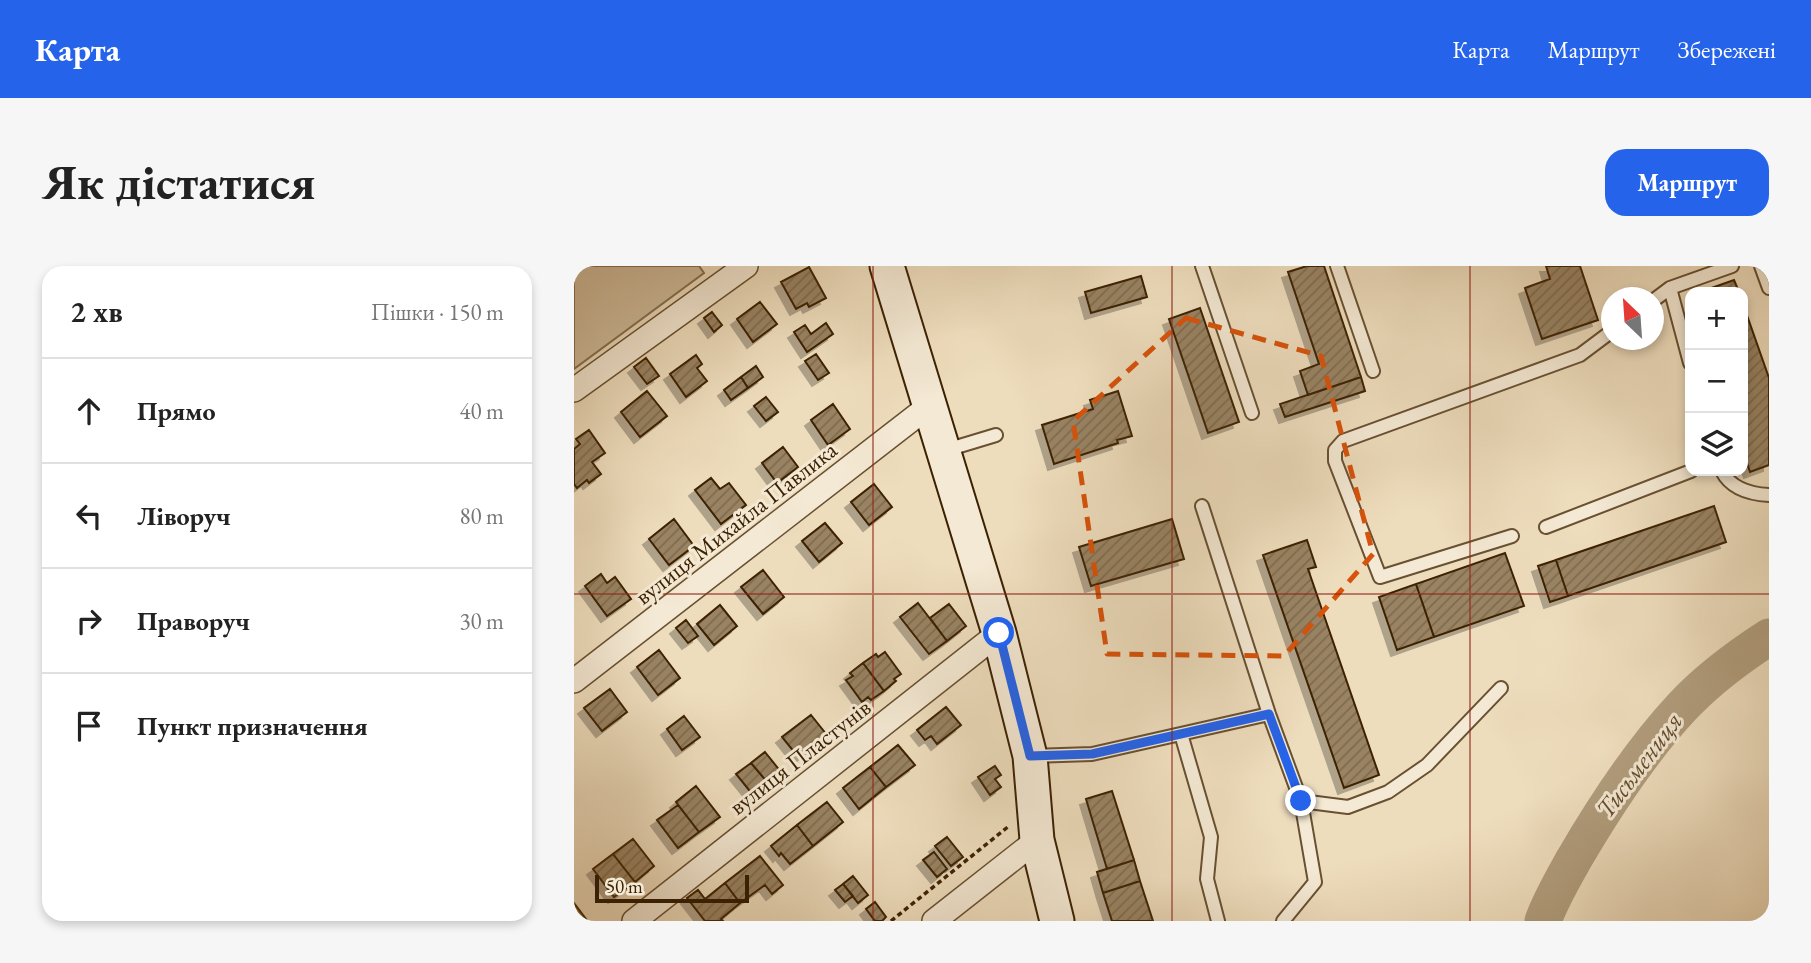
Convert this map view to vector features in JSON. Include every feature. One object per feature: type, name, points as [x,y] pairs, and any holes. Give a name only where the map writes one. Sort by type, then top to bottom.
[{"type":"street","points":[[574,390],[746,266]]},
{"type":"street","points":[[887,266],[999,633],[1030,756],[1037,840],[1057,921]]},
{"type":"street","name":"вулиця Михайла Павлика","points":[[574,681],[929,406]]},
{"type":"street","name":"вулиця Пластунів","points":[[634,921],[999,633]]},
{"type":"street","points":[[934,921],[1037,840]]},
{"type":"lane","points":[[1202,266],[1252,413]]},
{"type":"lane","points":[[1337,266],[1373,371]]},
{"type":"lane","points":[[1664,292],[1732,266]]},
{"type":"lane","points":[[1761,266],[1769,288]]},
{"type":"lane","points":[[1670,288],[1687,350]]},
{"type":"lane","points":[[1511,536],[1380,577],[1335,461],[1335,450],[1343,441],[1580,355],[1601,339]]},
{"type":"lane","points":[[943,451],[996,435]]},
{"type":"lane","points":[[1546,527],[1685,473]]},
{"type":"lane","points":[[1724,476],[1727,481],[1751,495],[1769,495]]},
{"type":"lane","points":[[1202,506],[1269,714],[1301,801],[1315,882],[1283,921]]},
{"type":"lane","points":[[1301,801],[1348,807],[1388,792],[1427,765],[1501,688]]},
{"type":"lane","points":[[1030,756],[1092,754],[1269,714]]},
{"type":"lane","points":[[1181,734],[1211,838],[1207,879],[1218,921]]},
{"type":"path","points":[[891,921],[1035,806]]},
{"type":"highlighted area","points":[[1186,318],[1321,356],[1373,554],[1284,656],[1107,654],[1073,421]]},
{"type":"shaded area","points":[[574,266],[699,266],[704,273],[574,369]]},
{"type":"building","points":[[1307,266],[1324,266],[1361,377],[1308,395],[1300,371],[1319,364],[1288,272]]},
{"type":"building","points":[[1546,266],[1580,266],[1598,320],[1542,339],[1525,288],[1550,279]]},
{"type":"building","points":[[809,267],[826,298],[809,307],[807,303],[796,309],[781,282]]},
{"type":"building","points":[[1141,276],[1147,297],[1091,313],[1085,292]]},
{"type":"building","points":[[1734,280],[1737,287],[1714,287]]},
{"type":"building","points":[[760,302],[777,324],[753,342],[737,319]]},
{"type":"building","points":[[1200,308],[1239,422],[1208,433],[1169,319]]},
{"type":"building","points":[[712,312],[722,325],[714,332],[704,318]]},
{"type":"building","points":[[1748,318],[1769,378],[1769,465],[1750,472]]},
{"type":"building","points":[[826,323],[833,334],[807,352],[794,332],[805,325],[811,334]]},
{"type":"building","points":[[816,354],[829,373],[818,380],[805,361]]},
{"type":"building","points":[[696,355],[702,364],[697,368],[707,381],[686,397],[670,374]]},
{"type":"building","points":[[646,358],[659,376],[647,384],[634,367]]},
{"type":"building","points":[[756,366],[763,377],[748,388],[741,377]]},
{"type":"building","points":[[741,377],[748,388],[731,400],[724,390]]},
{"type":"building","points":[[1361,377],[1365,391],[1285,417],[1280,404]]},
{"type":"building","points":[[647,391],[667,416],[640,437],[621,412]]},
{"type":"building","points":[[1118,391],[1132,436],[1054,464],[1042,425],[1093,409],[1090,400]]},
{"type":"building","points":[[766,397],[778,412],[766,421],[754,406]]},
{"type":"building","points":[[833,404],[850,429],[828,445],[811,420]]},
{"type":"building","points":[[589,430],[605,453],[592,462],[601,474],[577,488],[574,484],[574,449],[580,444],[576,439]]},
{"type":"building","points":[[783,447],[798,467],[777,483],[762,463]]},
{"type":"building","points":[[711,478],[720,489],[729,483],[746,505],[721,524],[695,490]]},
{"type":"building","points":[[874,484],[892,507],[869,525],[851,502]]},
{"type":"building","points":[[1714,506],[1726,542],[1568,596],[1556,560]]},
{"type":"building","points":[[674,519],[694,546],[669,565],[649,539]]},
{"type":"building","points":[[1172,519],[1184,559],[1091,586],[1079,547]]},
{"type":"building","points":[[825,523],[842,543],[819,562],[802,541]]},
{"type":"building","points":[[1307,540],[1316,567],[1308,569],[1379,775],[1344,788],[1263,555]]},
{"type":"building","points":[[1505,553],[1524,606],[1434,637],[1416,584]]},
{"type":"building","points":[[1556,560],[1568,596],[1550,602],[1538,566]]},
{"type":"building","points":[[763,570],[784,597],[763,614],[741,587]]},
{"type":"building","points":[[601,574],[607,583],[615,577],[631,599],[607,616],[585,586]]},
{"type":"building","points":[[1416,584],[1434,637],[1397,650],[1379,597]]},
{"type":"building","points":[[918,603],[947,641],[929,654],[900,617]]},
{"type":"building","points":[[949,604],[966,626],[947,641],[930,618]]},
{"type":"building","points":[[720,605],[737,626],[714,645],[697,624]]},
{"type":"building","points":[[686,620],[698,636],[688,643],[676,628]]},
{"type":"building","points":[[659,650],[680,678],[658,695],[637,667]]},
{"type":"building","points":[[885,652],[901,674],[884,691],[863,663],[876,654],[878,657]]},
{"type":"building","points":[[863,663],[884,691],[871,700],[868,697],[862,702],[846,680],[853,676],[850,673]]},
{"type":"building","points":[[610,689],[627,712],[602,731],[584,708]]},
{"type":"building","points":[[946,707],[961,725],[937,744],[931,736],[925,740],[917,730]]},
{"type":"building","points":[[811,715],[827,735],[799,758],[782,737]]},
{"type":"building","points":[[684,716],[700,737],[682,750],[667,729]]},
{"type":"building","points":[[898,745],[915,765],[886,787],[870,767]]},
{"type":"building","points":[[765,752],[781,772],[768,783],[751,763]]},
{"type":"building","points":[[751,763],[768,783],[753,795],[736,774]]},
{"type":"building","points":[[995,766],[1001,775],[995,779],[1001,787],[990,795],[978,777]]},
{"type":"building","points":[[870,767],[886,787],[859,809],[843,788]]},
{"type":"building","points":[[696,786],[720,817],[699,832],[676,802]]},
{"type":"building","points":[[1112,791],[1134,860],[1107,869],[1086,799]]},
{"type":"building","points":[[827,802],[843,822],[813,846],[797,825]]},
{"type":"building","points":[[678,805],[699,832],[678,848],[657,820]]},
{"type":"building","points":[[797,825],[813,846],[790,864],[771,846]]},
{"type":"building","points":[[947,837],[963,857],[951,866],[935,846]]},
{"type":"building","points":[[633,839],[654,866],[635,882],[613,854]]},
{"type":"building","points":[[934,852],[947,869],[937,877],[923,860]]},
{"type":"building","points":[[613,854],[635,882],[614,897],[593,869]]},
{"type":"building","points":[[760,856],[783,885],[772,894],[765,885],[740,903],[725,883]]},
{"type":"building","points":[[1134,860],[1140,881],[1103,893],[1097,872]]},
{"type":"building","points":[[853,876],[868,895],[858,903],[843,884]]},
{"type":"building","points":[[1140,881],[1153,921],[1112,921],[1103,893]]},
{"type":"building","points":[[725,883],[740,903],[721,919],[723,921],[705,921],[687,898],[698,890],[705,899]]},
{"type":"building","points":[[843,884],[853,896],[845,902],[835,890]]},
{"type":"building","points":[[875,902],[886,917],[882,921],[875,921],[866,909]]},
{"type":"building","points":[[574,903],[586,919],[583,921],[574,921]]},
{"type":"waterway","name":"Тисьмениця","points":[[1543,921],[1557,889],[1586,839],[1652,742],[1702,687],[1769,637]]},
{"type":"route","points":[[999,633],[1030,756],[1092,754],[1269,714],[1301,801]]}]
